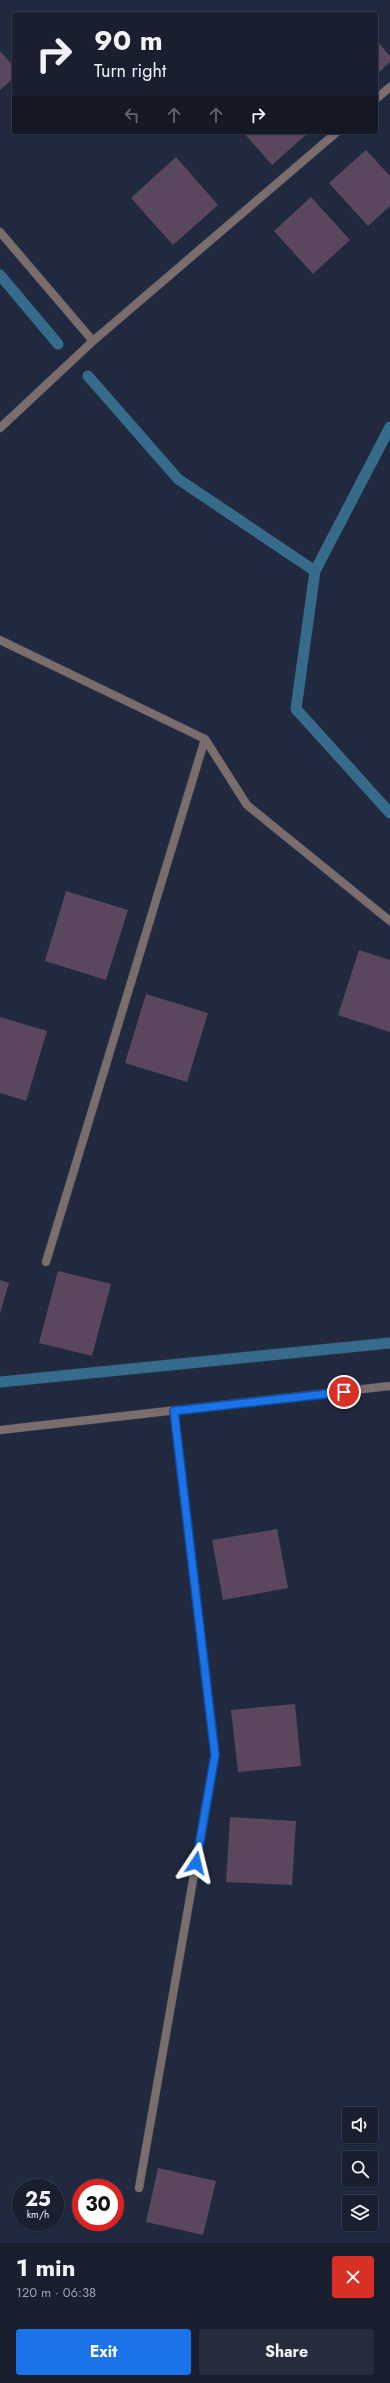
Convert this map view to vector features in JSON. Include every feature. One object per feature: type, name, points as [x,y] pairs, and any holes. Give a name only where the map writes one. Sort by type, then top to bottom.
[{"type":"street","points":[[378,97],[390,87]]},
{"type":"street","points":[[0,428],[93,341],[335,134]]},
{"type":"street","points":[[0,232],[93,341]]},
{"type":"street","points":[[0,640],[205,740],[247,805],[390,921]]},
{"type":"street","points":[[46,1262],[205,740]]},
{"type":"street","points":[[0,1430],[390,1386]]},
{"type":"street","points":[[139,2188],[215,1755],[174,1411]]},
{"type":"building","points":[[378,42],[390,56],[390,62],[378,73]]},
{"type":"building","points":[[0,51],[12,65],[12,80],[0,90]]},
{"type":"building","points":[[245,134],[307,134],[272,165]]},
{"type":"building","points":[[366,150],[390,176],[390,206],[368,226],[329,183]]},
{"type":"building","points":[[176,157],[218,205],[173,245],[131,198]]},
{"type":"building","points":[[311,197],[350,240],[313,274],[274,231]]},
{"type":"building","points":[[66,891],[128,910],[106,980],[45,961]]},
{"type":"building","points":[[359,950],[390,960],[390,1032],[338,1015]]},
{"type":"building","points":[[146,994],[208,1013],[187,1082],[125,1063]]},
{"type":"building","points":[[0,1017],[47,1031],[26,1101],[0,1093]]},
{"type":"building","points":[[58,1271],[111,1284],[92,1356],[39,1343]]},
{"type":"building","points":[[0,1280],[9,1283],[0,1313]]},
{"type":"building","points":[[277,1529],[288,1588],[223,1600],[212,1540]]},
{"type":"building","points":[[295,1704],[301,1766],[238,1772],[231,1710]]},
{"type":"building","points":[[230,1817],[296,1821],[292,1885],[226,1882]]},
{"type":"building","points":[[158,2168],[216,2181],[203,2235],[146,2222]]},
{"type":"waterway","points":[[0,275],[58,344]]},
{"type":"waterway","points":[[88,376],[178,479],[315,571]]},
{"type":"waterway","points":[[390,427],[315,571],[296,709],[390,813]]},
{"type":"waterway","points":[[0,1382],[390,1343]]},
{"type":"route","points":[[196,1863],[215,1755],[174,1411],[344,1392]]}]
